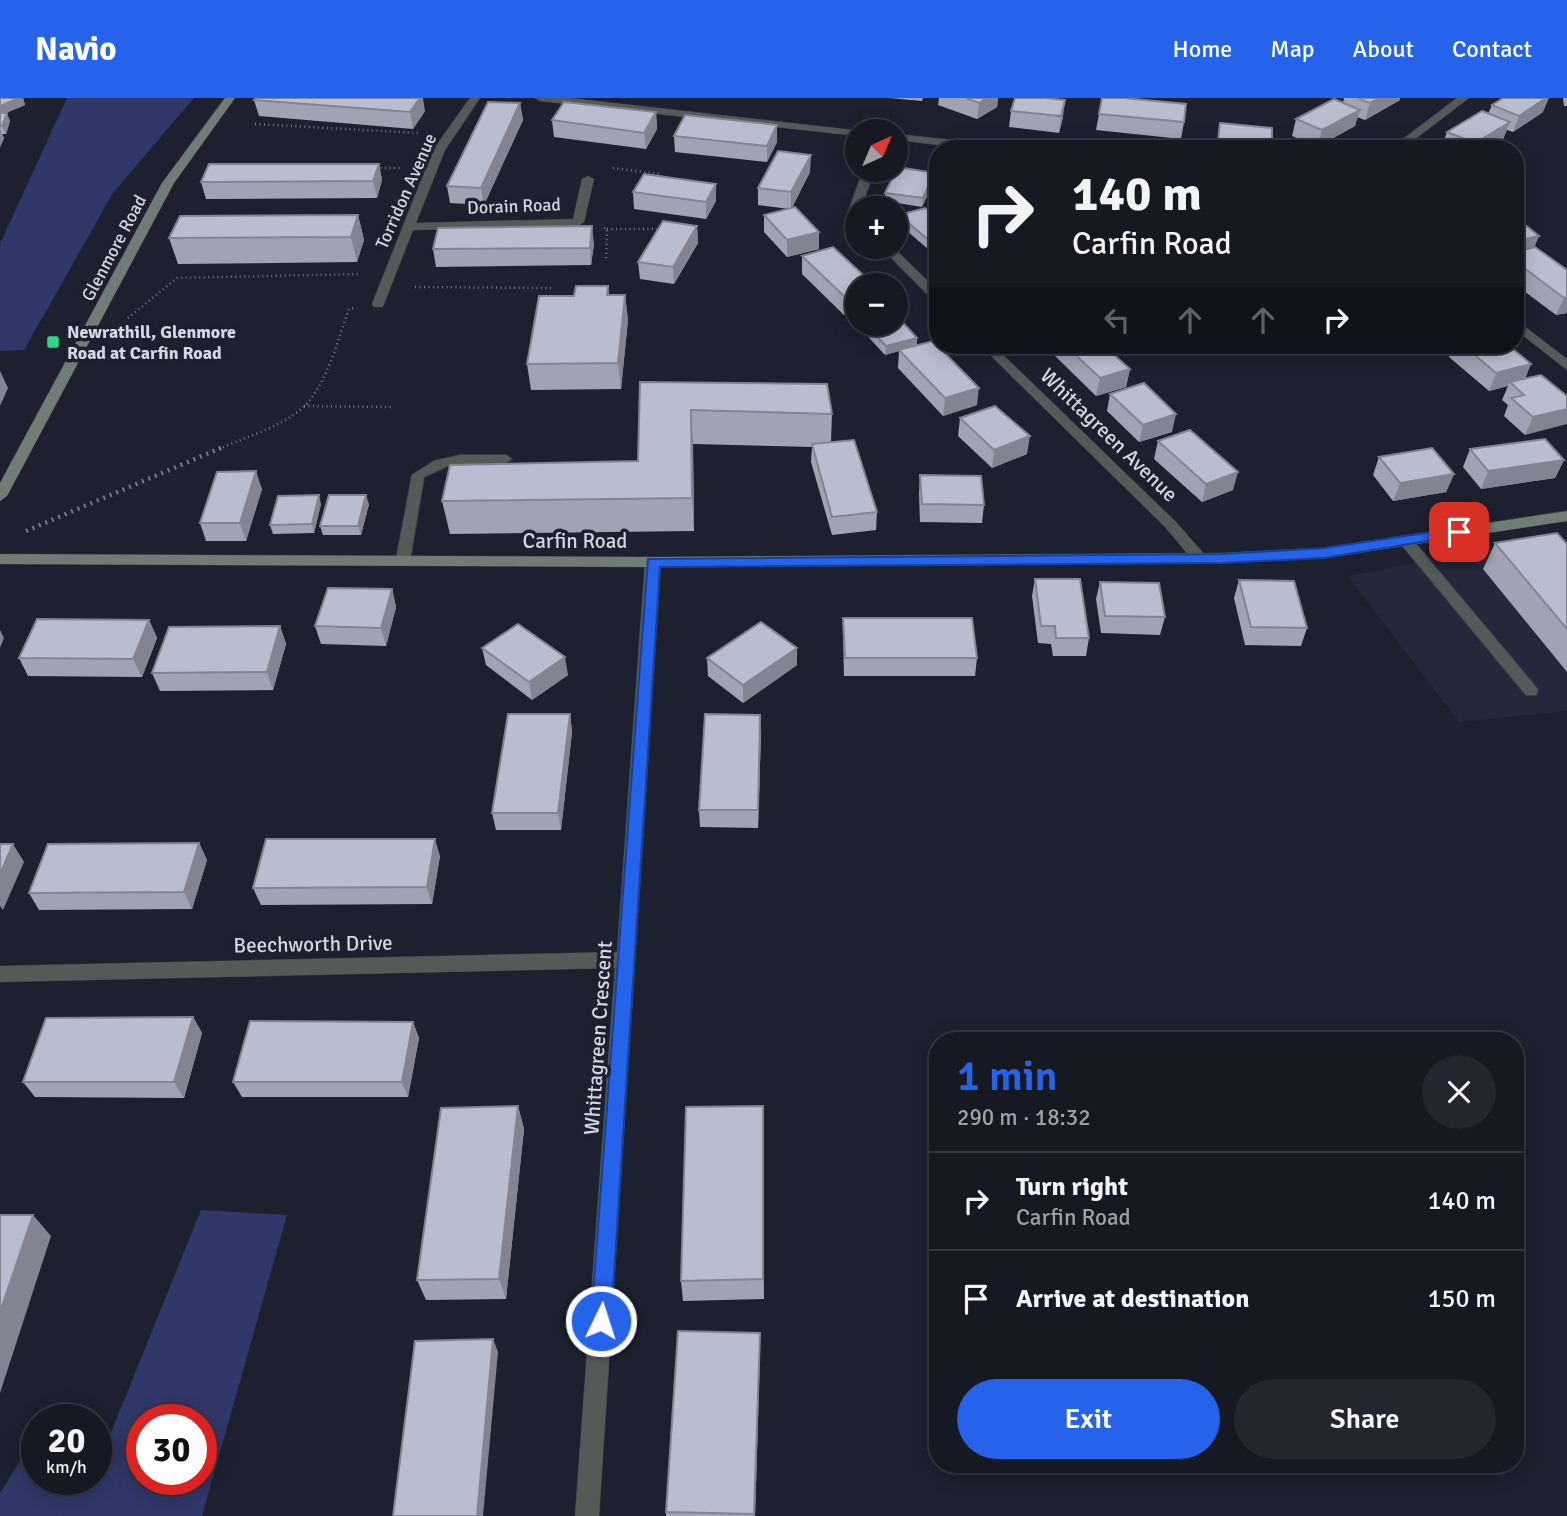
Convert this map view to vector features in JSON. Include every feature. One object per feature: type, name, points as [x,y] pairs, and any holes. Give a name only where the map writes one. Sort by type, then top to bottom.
[{"type":"main road","name":"Glenmore Road","points":[[0,496],[168,183],[230,98]]},
{"type":"main road","name":"Carfin Road","points":[[0,559],[653,562],[1200,559],[1324,553],[1567,516]]},
{"type":"street","name":"Torridon Avenue","points":[[378,303],[439,150],[475,98]]},
{"type":"street","points":[[540,98],[845,131]]},
{"type":"street","points":[[1407,140],[1464,98]]},
{"type":"street","points":[[908,138],[929,141]]},
{"type":"street","name":"Dorain Road","points":[[407,227],[578,222],[588,179]]},
{"type":"street","points":[[898,259],[929,289]]},
{"type":"street","points":[[1524,331],[1567,366]]},
{"type":"street","name":"Whittagreen Avenue","points":[[995,354],[1171,525],[1200,559]]},
{"type":"street","name":"Whittagreen Crescent","points":[[587,1516],[653,562]]},
{"type":"street","name":"Beechworth Drive","points":[[2,978],[627,960]]},
{"type":"lane","points":[[403,561],[418,475],[430,467],[460,457],[506,459]]},
{"type":"lane","points":[[1406,541],[1531,691]]},
{"type":"path","points":[[255,124],[450,135]]},
{"type":"path","points":[[364,167],[431,169]]},
{"type":"path","points":[[588,179],[614,167],[661,174]]},
{"type":"path","points":[[607,229],[673,229]]},
{"type":"path","points":[[124,322],[177,278],[389,274],[416,287],[553,288]]},
{"type":"path","points":[[20,533],[277,424],[309,402],[326,374],[349,309],[378,303]]},
{"type":"path","points":[[302,406],[394,407]]},
{"type":"shaded area","points":[[67,98],[194,98],[113,193],[24,350],[0,351],[0,244]]},
{"type":"shaded area","points":[[1545,539],[1567,566],[1567,711],[1459,722],[1348,576]]},
{"type":"shaded area","points":[[201,1210],[287,1215],[217,1463],[217,1404],[126,1404],[126,1495],[208,1495],[202,1516],[0,1516],[0,1493],[21,1460],[21,1495],[112,1495],[112,1430]]},
{"type":"building","points":[[0,98],[19,98],[0,106]]},
{"type":"building","points":[[420,98],[410,112],[254,100]]},
{"type":"building","points":[[966,98],[987,98],[979,103]]},
{"type":"building","points":[[1015,98],[1065,100],[1061,116],[1011,111]]},
{"type":"building","points":[[1102,98],[1186,104],[1184,122],[1099,114]]},
{"type":"building","points":[[1357,98],[1379,98],[1370,103]]},
{"type":"building","points":[[1503,98],[1546,98],[1519,116],[1492,105]]},
{"type":"building","points":[[1334,99],[1360,110],[1322,130],[1296,119]]},
{"type":"building","points":[[488,102],[520,103],[481,188],[447,186]]},
{"type":"building","points":[[564,102],[656,112],[644,133],[552,120]]},
{"type":"building","points":[[1482,111],[1510,122],[1480,140],[1467,140],[1447,132]]},
{"type":"building","points":[[0,113],[7,113],[2,126],[0,126]]},
{"type":"building","points":[[685,115],[777,125],[767,146],[674,136]]},
{"type":"building","points":[[1220,123],[1272,128],[1272,140],[1218,140]]},
{"type":"building","points":[[778,151],[811,155],[791,192],[758,188]]},
{"type":"building","points":[[209,164],[379,164],[373,181],[201,182]]},
{"type":"building","points":[[908,169],[929,172],[929,184],[923,198],[885,193],[890,182],[908,182]]},
{"type":"building","points":[[644,174],[716,184],[706,202],[633,192]]},
{"type":"building","points":[[795,207],[819,232],[787,240],[764,215]]},
{"type":"building","points":[[925,208],[929,211],[929,240],[908,223],[908,213]]},
{"type":"building","points":[[358,215],[351,237],[169,238],[180,216]]},
{"type":"building","points":[[663,221],[697,226],[673,267],[638,262]]},
{"type":"building","points":[[1524,224],[1539,236],[1524,239]]},
{"type":"building","points":[[592,226],[590,248],[433,249],[438,228]]},
{"type":"building","points":[[833,247],[861,273],[845,273],[845,297],[802,256]]},
{"type":"building","points":[[1535,247],[1567,270],[1567,297],[1564,298],[1524,268],[1524,250]]},
{"type":"building","points":[[576,286],[608,286],[607,295],[625,295],[618,363],[527,364],[539,296],[574,296]]},
{"type":"building","points":[[908,328],[917,338],[886,346],[876,336],[908,336]]},
{"type":"building","points":[[929,342],[929,354],[946,354],[979,388],[945,398],[899,350]]},
{"type":"building","points":[[1075,354],[1113,354],[1130,369],[1100,378]]},
{"type":"building","points":[[1474,354],[1519,354],[1531,364],[1496,373]]},
{"type":"building","points":[[1541,375],[1567,396],[1567,409],[1533,417],[1511,398],[1524,395],[1510,382]]},
{"type":"building","points":[[640,382],[827,384],[832,414],[691,410],[692,498],[442,501],[450,465],[638,461]]},
{"type":"building","points":[[1144,383],[1176,414],[1143,425],[1110,394]]},
{"type":"building","points":[[995,406],[1030,436],[994,450],[960,418]]},
{"type":"building","points":[[1190,430],[1238,472],[1206,484],[1158,441]]},
{"type":"building","points":[[1545,439],[1564,460],[1488,471],[1470,449]]},
{"type":"building","points":[[854,440],[877,512],[832,517],[812,444]]},
{"type":"building","points":[[1432,448],[1454,474],[1400,483],[1379,457]]},
{"type":"building","points":[[256,471],[240,523],[200,523],[217,472]]},
{"type":"building","points":[[920,475],[981,476],[984,505],[922,504]]},
{"type":"building","points":[[319,495],[312,524],[270,525],[278,496]]},
{"type":"building","points":[[329,495],[366,495],[358,526],[320,526]]},
{"type":"building","points":[[1557,533],[1567,544],[1567,629],[1495,543]]},
{"type":"building","points":[[1035,579],[1080,579],[1089,638],[1056,638],[1055,626],[1041,626]]},
{"type":"building","points":[[1239,580],[1294,581],[1307,628],[1251,627]]},
{"type":"building","points":[[1100,582],[1159,583],[1165,617],[1105,616]]},
{"type":"building","points":[[328,588],[392,589],[381,628],[315,626]]},
{"type":"building","points":[[843,618],[972,618],[977,658],[845,658]]},
{"type":"building","points":[[37,619],[149,620],[133,659],[19,658]]},
{"type":"building","points":[[761,622],[797,648],[743,685],[707,658]]},
{"type":"building","points":[[518,624],[565,657],[529,682],[482,648]]},
{"type":"building","points":[[280,626],[267,672],[152,673],[169,627]]},
{"type":"building","points":[[508,714],[570,714],[558,813],[492,813]]},
{"type":"building","points":[[705,714],[760,715],[758,810],[699,810]]},
{"type":"building","points":[[266,839],[435,839],[427,887],[253,888]]},
{"type":"building","points":[[199,843],[184,892],[29,893],[48,844]]},
{"type":"building","points":[[0,844],[13,844],[0,874]]},
{"type":"building","points":[[193,1017],[174,1082],[23,1082],[46,1018]]},
{"type":"building","points":[[250,1021],[413,1022],[402,1082],[233,1082]]},
{"type":"building","points":[[518,1106],[499,1279],[417,1280],[441,1108]]},
{"type":"building","points":[[763,1106],[763,1279],[681,1281],[686,1107]]},
{"type":"building","points":[[0,1215],[33,1215],[0,1312]]},
{"type":"building","points":[[678,1331],[760,1333],[754,1514],[666,1512]]},
{"type":"building","points":[[493,1339],[477,1516],[393,1516],[415,1341]]},
{"type":"place","name":"Newrathill, Glenmore Road at Carfin Road","points":[[53,342]]},
{"type":"route","points":[[601,1321],[653,562],[1222,558],[1324,553],[1459,532]]}]
